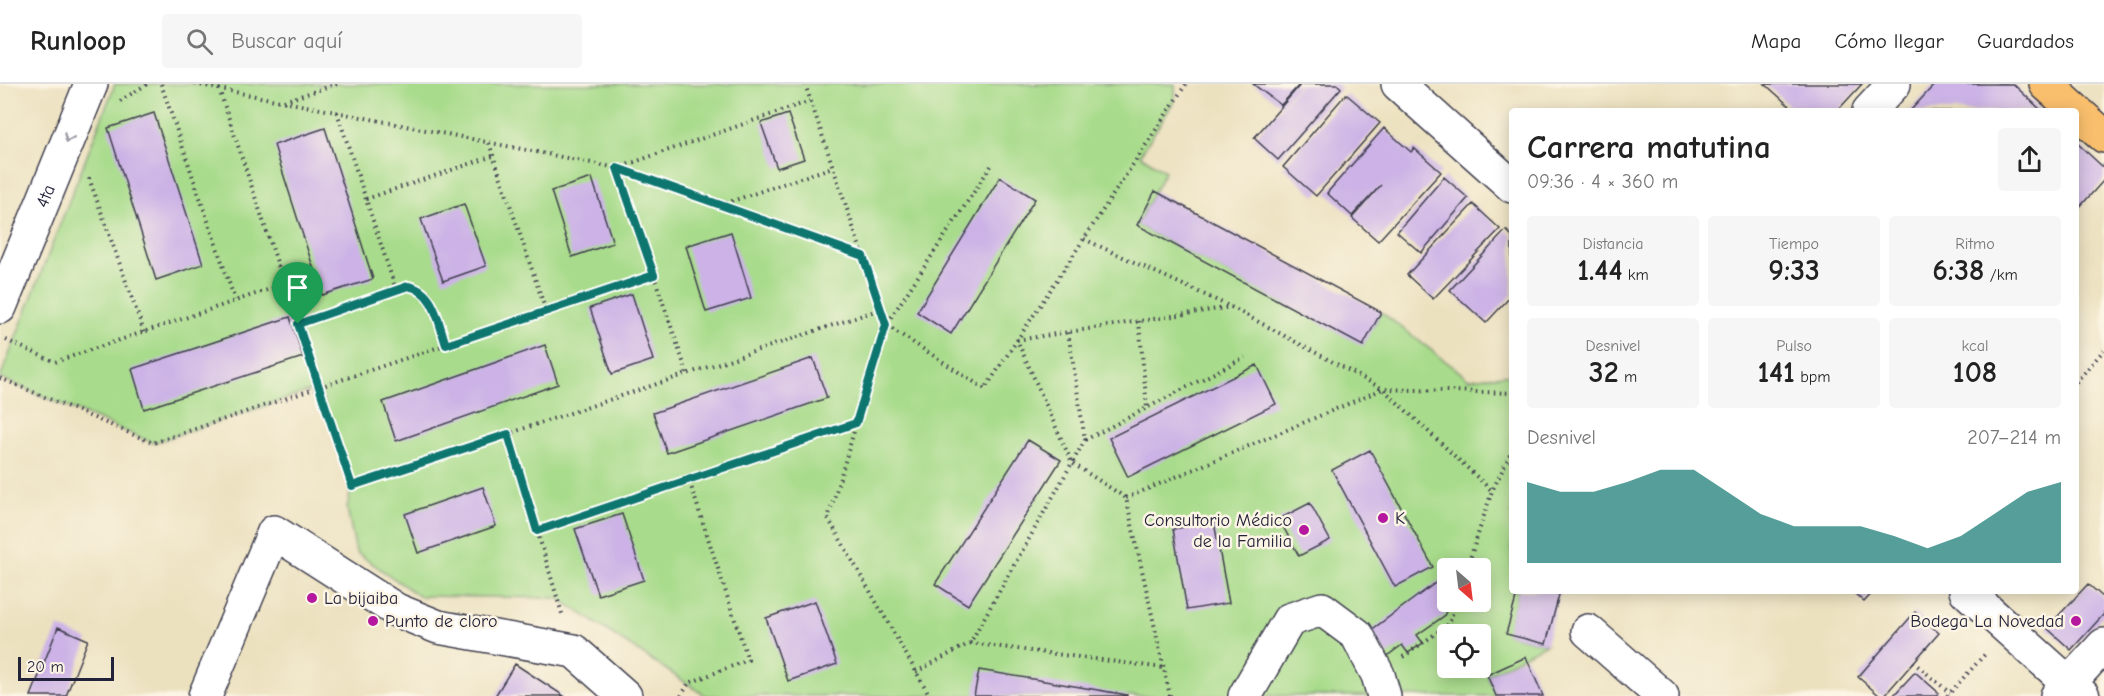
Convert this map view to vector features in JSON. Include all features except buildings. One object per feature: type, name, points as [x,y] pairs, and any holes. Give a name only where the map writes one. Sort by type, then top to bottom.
[{"type":"main road","points":[[2046,84],[2073,108]]},
{"type":"main road","points":[[2080,84],[2104,106]]},
{"type":"main road","points":[[2079,114],[2104,136]]},
{"type":"street","name":"4ta","points":[[0,307],[91,84]]},
{"type":"street","points":[[1398,84],[1509,183]]},
{"type":"street","points":[[1872,108],[1894,84]]},
{"type":"street","points":[[205,696],[274,532],[396,610],[438,627],[574,651],[626,696]]},
{"type":"street","points":[[1969,594],[2008,628],[2070,692],[2104,645]]},
{"type":"street","points":[[1245,696],[1289,620],[1322,609],[1357,635],[1381,686]]},
{"type":"street","points":[[1588,631],[1662,696]]},
{"type":"path","points":[[119,101],[147,84]]},
{"type":"path","points":[[161,84],[236,300]]},
{"type":"path","points":[[195,84],[617,168],[863,256]]},
{"type":"path","points":[[283,101],[338,84]]},
{"type":"path","points":[[805,84],[886,325],[985,389],[1186,84]]},
{"type":"path","points":[[219,89],[352,486],[881,309]]},
{"type":"path","points":[[617,168],[810,101]]},
{"type":"path","points":[[337,112],[396,291]]},
{"type":"path","points":[[72,130],[144,332]]},
{"type":"path","points":[[489,142],[546,311]]},
{"type":"path","points":[[366,199],[493,156]]},
{"type":"path","points":[[930,696],[828,518],[886,325],[991,166]]},
{"type":"path","points":[[720,204],[833,167]]},
{"type":"path","points":[[617,168],[687,373]]},
{"type":"path","points":[[1084,239],[1231,307],[1383,390],[1492,491]]},
{"type":"path","points":[[0,378],[153,443],[654,275]]},
{"type":"path","points":[[0,338],[55,362],[285,284]]},
{"type":"path","points":[[298,324],[408,286],[420,288],[429,296],[446,345]]},
{"type":"path","points":[[1017,340],[1231,307]]},
{"type":"path","points":[[1139,321],[1147,408]]},
{"type":"path","points":[[1068,332],[1085,440]]},
{"type":"path","points":[[1017,340],[1072,463],[1126,498],[1170,696]]},
{"type":"path","points":[[2079,379],[2104,350]]},
{"type":"path","points":[[916,672],[970,644],[1085,440],[1245,357]]},
{"type":"path","points":[[1126,498],[1383,390],[1509,393]]},
{"type":"path","points":[[537,531],[856,423]]},
{"type":"path","points":[[508,434],[574,651]]},
{"type":"path","points":[[1470,558],[1492,491],[1509,457]]},
{"type":"path","points":[[681,696],[689,683],[748,660],[689,480]]},
{"type":"path","points":[[1381,686],[1449,624],[1453,612]]},
{"type":"path","points":[[1913,662],[1949,694],[2008,628]]},
{"type":"path","points":[[970,644],[1164,668]]},
{"type":"green space","points":[[115,84],[1175,84],[1175,100],[1140,155],[1165,171],[1137,225],[1363,345],[1381,312],[1469,379],[1509,374],[1509,594],[1517,594],[1507,634],[1546,644],[1491,673],[1491,624],[1437,624],[1437,678],[1488,678],[1496,696],[706,696],[558,598],[419,596],[356,552],[347,508],[352,486],[319,388],[153,443],[0,378]]},
{"type":"place","name":"K","points":[[1383,518]]},
{"type":"place","name":"Consultorio Médico de la Familia","points":[[1304,530]]},
{"type":"place","name":"La bijaiba","points":[[312,598]]},
{"type":"place","name":"Punto de cloro","points":[[373,621]]},
{"type":"place","name":"Bodega La Novedad","points":[[2076,621]]},
{"type":"route","points":[[617,168],[863,256],[886,325],[856,423],[537,531],[508,434],[352,486],[298,324],[408,286],[420,288],[429,296],[446,345],[654,275],[617,168]]}]
